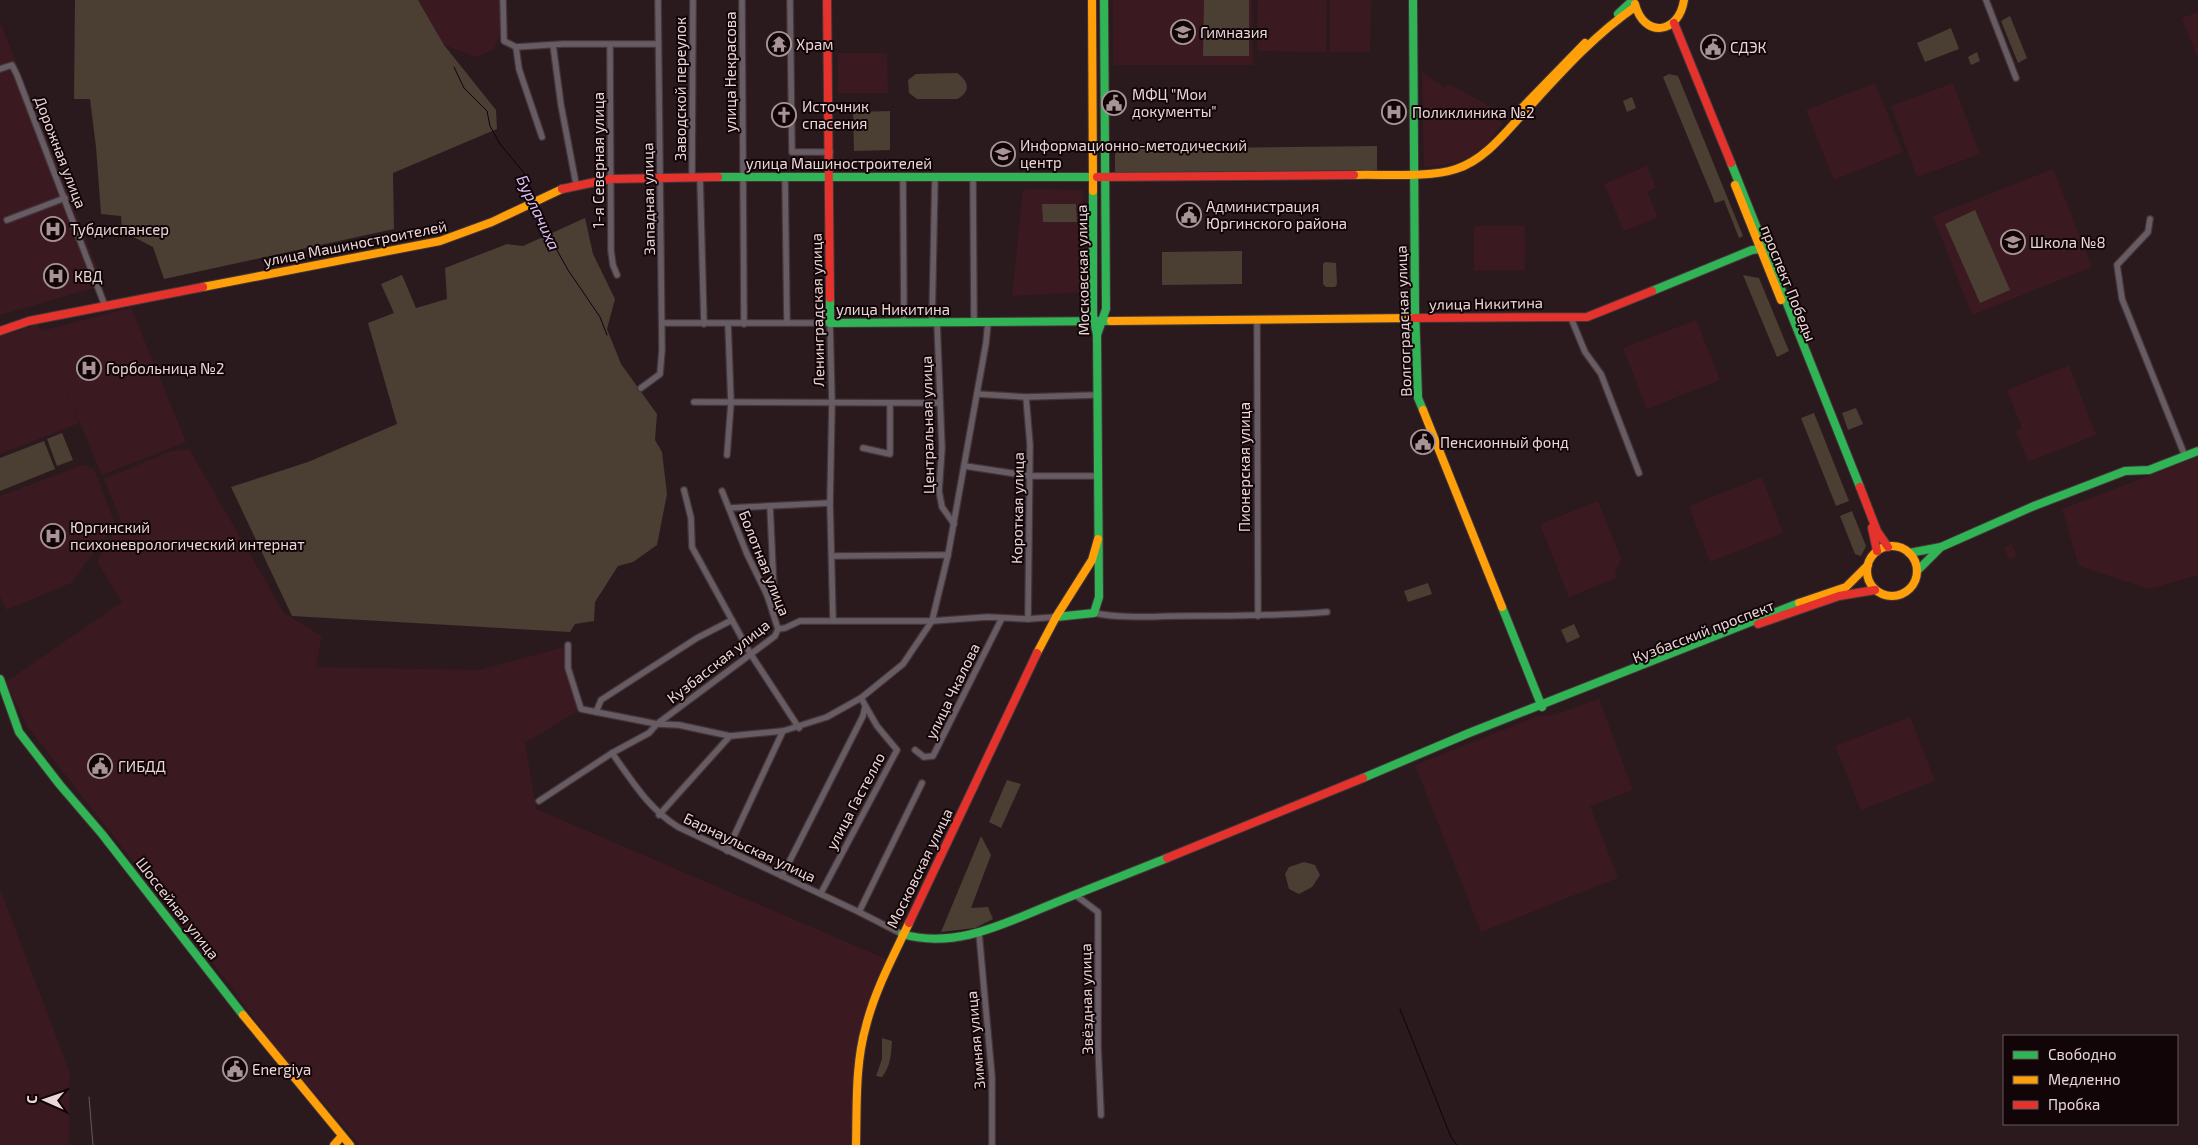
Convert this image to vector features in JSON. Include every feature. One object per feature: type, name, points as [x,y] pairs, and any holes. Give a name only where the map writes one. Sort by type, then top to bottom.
[{"type":"main road","name":"Ленинградская улица","points":[[828,0],[830,323]]},
{"type":"main road","name":"Московская улица","points":[[1092,0],[1094,320],[1097,335],[1099,576],[1099,597],[1094,612]]},
{"type":"main road","name":"Московская улица","points":[[1097,335],[1106,320],[1104,0]]},
{"type":"main road","name":"Волгоградская улица","points":[[1413,0],[1413,84],[1417,172],[1418,398],[1544,705]]},
{"type":"main road","points":[[1417,0],[1417,172]]},
{"type":"main road","points":[[1634,2],[1637,14],[1648,26],[1656,28],[1672,24],[1681,16],[1684,0]]},
{"type":"main road","name":"улица Машиностроителей","points":[[0,331],[29,321],[440,241],[492,222],[525,205],[576,184],[610,179],[743,176],[903,178],[935,176],[1105,176],[1417,172],[1457,169],[1484,154],[1634,2]]},
{"type":"main road","points":[[1672,24],[1767,249],[1878,531],[1888,547]]},
{"type":"main road","name":"проспект Победы","points":[[1672,24],[1868,514],[1875,535],[1877,551]]},
{"type":"main road","name":"улица Никитина","points":[[830,323],[1588,317],[1752,250],[1761,249]]},
{"type":"main road","points":[[1909,553],[1941,547],[2091,483],[2125,471],[2149,470],[2198,451]]},
{"type":"main road","name":"Московская улица","points":[[856,1145],[857,1081],[865,1028],[875,995],[902,934],[1014,701],[1056,617],[1092,560],[1098,539]]},
{"type":"main road","points":[[902,934],[918,939],[940,941],[979,934],[1074,894],[1318,798],[1397,764],[1419,758],[1544,705],[1792,605],[1846,587],[1868,565],[1877,551],[1888,547],[1898,547],[1909,553],[1914,558],[1917,571]]},
{"type":"main road","points":[[1868,565],[1867,578],[1875,590],[1890,597],[1898,596],[1912,587],[1917,571],[1941,547]]},
{"type":"main road","points":[[1084,575],[1090,572],[1096,573],[1099,576]]},
{"type":"main road","name":"Кузбасский проспект","points":[[1544,705],[1786,614],[1839,596],[1875,590]]},
{"type":"main road","points":[[1064,603],[1065,611],[1071,617]]},
{"type":"main road","points":[[1056,617],[1071,617],[1094,612]]},
{"type":"main road","name":"Шоссейная улица","points":[[0,679],[19,732],[60,785],[102,834],[274,1054],[350,1145]]},
{"type":"main road","points":[[334,1145],[342,1136]]},
{"type":"street","points":[[503,0],[504,40],[516,47],[658,44]]},
{"type":"street","name":"Западная улица","points":[[641,388],[660,374],[662,324],[658,0]]},
{"type":"street","name":"Заводской переулок","points":[[693,0],[696,177],[704,324]]},
{"type":"street","name":"улица Некрасова","points":[[742,0],[744,324]]},
{"type":"street","points":[[790,0],[792,152],[830,152]]},
{"type":"street","points":[[1986,0],[2016,78]]},
{"type":"street","points":[[553,45],[561,105],[576,184]]},
{"type":"street","name":"1-я Северная улица","points":[[610,45],[611,251],[617,275]]},
{"type":"street","points":[[516,47],[519,70],[542,137]]},
{"type":"street","name":"Дорожная улица","points":[[0,69],[12,64],[105,306]]},
{"type":"street","name":"Центральная улица","points":[[935,176],[934,322],[942,448],[939,491],[942,507],[954,524]]},
{"type":"street","points":[[785,177],[786,324]]},
{"type":"street","points":[[973,177],[974,322]]},
{"type":"street","points":[[903,178],[904,322]]},
{"type":"street","points":[[7,220],[65,198]]},
{"type":"street","points":[[2150,219],[2148,232],[2117,265],[2119,286],[2122,299],[2185,456]]},
{"type":"street","points":[[1571,318],[1585,352],[1601,374],[1639,473]]},
{"type":"street","name":"Пионерская улица","points":[[1257,319],[1258,616]]},
{"type":"street","name":"Центральная улица","points":[[568,645],[568,668],[581,709],[657,724],[679,725],[730,736],[783,731],[799,728],[826,717],[861,698],[903,664],[920,641],[932,620],[948,555],[965,466],[988,322]]},
{"type":"street","name":"улица Никитина","points":[[662,324],[830,323]]},
{"type":"street","name":"Ленинградская улица","points":[[830,323],[832,404],[830,503],[833,620]]},
{"type":"street","points":[[727,455],[730,403],[728,324]]},
{"type":"street","points":[[977,394],[1026,397],[1097,395]]},
{"type":"street","name":"Короткая улица","points":[[1026,397],[1030,445],[1028,619]]},
{"type":"street","points":[[694,402],[940,403]]},
{"type":"street","points":[[863,448],[890,454],[890,403]]},
{"type":"street","points":[[965,466],[1030,476],[1097,476]]},
{"type":"street","points":[[684,490],[691,518],[692,547],[750,653],[799,728]]},
{"type":"street","name":"Болотная улица","points":[[722,490],[747,554],[767,595],[778,629]]},
{"type":"street","name":"Болотная улица","points":[[728,508],[830,503]]},
{"type":"street","points":[[767,595],[774,592],[770,506]]},
{"type":"street","points":[[832,556],[948,555]]},
{"type":"street","points":[[1094,612],[1109,616],[1258,616],[1327,612]]},
{"type":"street","name":"Кузбасская улица","points":[[539,801],[612,752],[649,733],[657,724],[775,636],[778,629],[800,621],[932,620],[987,617],[1028,619],[1056,617]]},
{"type":"street","name":"улица Чкалова","points":[[915,750],[924,757],[933,756],[1002,618]]},
{"type":"street","points":[[596,712],[601,700],[697,638],[732,620]]},
{"type":"street","name":"улица Гастелло","points":[[820,893],[896,750],[877,726],[861,698]]},
{"type":"street","points":[[782,876],[863,716],[865,707]]},
{"type":"street","points":[[727,851],[783,731]]},
{"type":"street","points":[[659,815],[730,736]]},
{"type":"street","name":"Барнаульская улица","points":[[612,752],[659,815],[678,827],[820,893],[902,934]]},
{"type":"street","points":[[859,912],[922,782]]},
{"type":"street","name":"Звёздная улица","points":[[1074,894],[1098,912],[1098,1044],[1101,1115]]},
{"type":"street","name":"Зимняя улица","points":[[979,934],[992,1077],[992,1145]]},
{"type":"shaded area","points":[[75,0],[418,0],[444,45],[496,110],[497,129],[393,173],[394,229],[164,279],[153,247],[122,231],[121,216],[101,214],[90,99],[74,99]]},
{"type":"shaded area","points":[[418,0],[501,0],[501,31],[494,49],[477,57],[444,45]]},
{"type":"shaded area","name":"Гимназия","points":[[1113,0],[1252,0],[1253,65],[1113,65]]},
{"type":"shaded area","points":[[1204,0],[1249,0],[1249,56],[1203,56]]},
{"type":"shaded area","points":[[1258,0],[1327,0],[1326,52],[1257,51]]},
{"type":"shaded area","points":[[1330,0],[1371,0],[1370,52],[1330,52]]},
{"type":"shaded area","points":[[2198,12],[2198,59],[2182,18]]},
{"type":"shaded area","points":[[2010,16],[2027,58],[2018,63],[2001,21]]},
{"type":"shaded area","points":[[0,22],[104,285],[0,315]]},
{"type":"shaded area","points":[[1951,28],[1959,49],[1925,62],[1917,43]]},
{"type":"shaded area","points":[[1977,52],[1980,61],[1971,65],[1968,57]]},
{"type":"shaded area","points":[[838,53],[887,53],[888,93],[838,93]]},
{"type":"shaded area","points":[[1422,72],[1445,88],[1449,84],[1497,110],[1502,116],[1498,119],[1503,123],[1488,143],[1472,156],[1455,163],[1424,168]]},
{"type":"shaded area","points":[[957,73],[964,79],[967,86],[965,93],[957,99],[917,99],[909,93],[908,80],[916,74]]},
{"type":"shaded area","points":[[1669,74],[1678,76],[1743,236],[1739,238],[1724,200],[1715,203],[1663,77]]},
{"type":"shaded area","points":[[1875,83],[1903,152],[1834,180],[1806,110]]},
{"type":"shaded area","points":[[1953,83],[1980,154],[1917,177],[1891,106]]},
{"type":"shaded area","points":[[1632,97],[1636,108],[1627,112],[1623,101]]},
{"type":"shaded area","points":[[890,111],[890,150],[854,151],[853,112]]},
{"type":"shaded area","points":[[1377,146],[1377,170],[1115,173],[1115,149]]},
{"type":"shaded area","points":[[1647,166],[1656,188],[1647,192],[1658,217],[1624,231],[1604,184]]},
{"type":"shaded area","name":"Школа №8","points":[[2053,169],[2092,267],[1972,315],[1933,216]]},
{"type":"shaded area","points":[[1023,190],[1083,191],[1084,292],[1012,296]]},
{"type":"shaded area","points":[[1042,204],[1076,204],[1077,222],[1043,222]]},
{"type":"shaded area","points":[[1975,210],[2010,290],[1980,303],[1945,224]]},
{"type":"shaded area","points":[[585,218],[593,254],[615,299],[607,329],[621,364],[657,414],[655,440],[662,452],[667,494],[657,545],[633,562],[618,566],[595,602],[594,621],[575,624],[570,632],[292,616],[231,487],[308,462],[397,424],[368,323],[394,313],[381,284],[402,275],[416,308],[447,299],[445,268],[507,244],[523,246]]},
{"type":"shaded area","points":[[1474,226],[1525,226],[1525,270],[1474,271]]},
{"type":"shaded area","points":[[1242,251],[1242,284],[1162,285],[1162,252]]},
{"type":"shaded area","points":[[1325,262],[1336,263],[1337,284],[1335,287],[1326,287],[1323,284],[1323,264]]},
{"type":"shaded area","points":[[1743,275],[1759,278],[1789,351],[1777,357]]},
{"type":"shaded area","points":[[131,308],[186,442],[102,475],[64,385],[79,423],[0,454],[0,337],[38,324],[41,331]]},
{"type":"shaded area","points":[[1696,320],[1720,380],[1647,409],[1623,348]]},
{"type":"shaded area","points":[[2069,365],[2096,435],[2028,462],[2016,431],[2022,428],[2007,390]]},
{"type":"shaded area","points":[[1856,408],[1863,424],[1848,430],[1842,413]]},
{"type":"shaded area","points":[[1814,413],[1849,501],[1836,506],[1801,418]]},
{"type":"shaded area","points":[[62,433],[73,460],[57,466],[47,439]]},
{"type":"shaded area","points":[[44,441],[55,469],[0,491],[0,458]]},
{"type":"shaded area","points":[[189,449],[284,613],[322,636],[316,667],[479,670],[564,647],[578,711],[525,743],[536,809],[886,959],[858,1042],[853,1075],[852,1145],[360,1145],[287,1062],[226,980],[27,726],[6,682],[122,602],[97,561],[121,521],[104,479],[171,451]]},
{"type":"shaded area","points":[[2198,457],[2198,575],[2149,589],[2079,566],[2062,509]]},
{"type":"shaded area","name":"Юргинский психоневрологический интернат","points":[[83,465],[94,469],[115,524],[71,583],[6,610],[0,596],[0,496]]},
{"type":"shaded area","points":[[1762,477],[1783,533],[1710,562],[1689,506]]},
{"type":"shaded area","points":[[1598,501],[1621,559],[1615,571],[1616,578],[1569,597],[1540,524]]},
{"type":"shaded area","points":[[1852,511],[1866,546],[1861,556],[1855,554],[1840,516]]},
{"type":"shaded area","points":[[2012,544],[2017,556],[2010,560],[2004,548]]},
{"type":"shaded area","points":[[1428,583],[1432,594],[1408,602],[1404,591]]},
{"type":"shaded area","points":[[1574,624],[1580,637],[1567,643],[1561,630]]},
{"type":"shaded area","points":[[1599,699],[1633,790],[1590,806],[1618,878],[1481,932],[1415,765],[1538,716],[1554,715]]},
{"type":"shaded area","points":[[1910,717],[1935,781],[1861,810],[1835,746]]},
{"type":"shaded area","points":[[1007,780],[1021,784],[1001,828],[989,822]]},
{"type":"shaded area","points":[[981,836],[991,855],[971,908],[988,907],[993,919],[975,928],[941,932]]},
{"type":"shaded area","points":[[1304,862],[1315,865],[1320,875],[1312,887],[1299,894],[1289,889],[1285,874],[1289,867]]},
{"type":"shaded area","points":[[0,889],[70,1073],[69,1145],[0,1145]]},
{"type":"shaded area","points":[[882,1038],[892,1041],[889,1064],[882,1077],[876,1076],[882,1059]]},
{"type":"waterway","name":"Бурлачиха","points":[[454,67],[464,88],[487,111],[490,126],[500,144],[524,173],[535,198]]},
{"type":"waterway","name":"Бурлачиха","points":[[537,204],[543,225],[568,270],[600,317],[607,335]]},
{"type":"waterway","points":[[1400,1009],[1451,1137],[1457,1145]]},
{"type":"railway","points":[[89,1097],[93,1145]]},
{"type":"traffic: fast","points":[[1097,335],[1106,309],[1104,0]]},
{"type":"traffic: fast","points":[[1413,0],[1415,309],[1418,398],[1423,410]]},
{"type":"traffic: fast","points":[[1618,14],[1633,0]]},
{"type":"traffic: fast","points":[[1731,163],[1860,487]]},
{"type":"traffic: fast","points":[[718,177],[1097,177]]},
{"type":"traffic: fast","points":[[1056,617],[1094,613],[1099,597],[1097,335],[1093,315],[1093,191]]},
{"type":"traffic: fast","points":[[1652,291],[1752,250],[1761,249]]},
{"type":"traffic: fast","points":[[830,298],[830,323],[1111,321]]},
{"type":"traffic: fast","points":[[1909,553],[1941,547],[2034,506],[2125,471],[2149,470],[2198,451]]},
{"type":"traffic: fast","points":[[1917,571],[1939,549]]},
{"type":"traffic: fast","points":[[1363,778],[1469,733],[1799,603]]},
{"type":"traffic: fast","points":[[1502,607],[1542,707]]},
{"type":"traffic: fast","points":[[0,679],[19,732],[60,785],[102,834],[243,1015]]},
{"type":"traffic: fast","points":[[902,934],[942,939],[981,932],[1167,858]]},
{"type":"traffic: slow","points":[[1092,0],[1093,191]]},
{"type":"traffic: slow","points":[[1635,4],[1639,15],[1646,23],[1653,27],[1661,28],[1676,20],[1684,0]]},
{"type":"traffic: slow","points":[[1354,175],[1433,174],[1456,169],[1468,164],[1498,141],[1581,52],[1607,28],[1635,7]]},
{"type":"traffic: slow","points":[[1515,115],[1585,43]]},
{"type":"traffic: slow","points":[[1735,185],[1781,300]]},
{"type":"traffic: slow","points":[[203,287],[440,241],[492,222],[562,189]]},
{"type":"traffic: slow","points":[[1111,321],[1414,318]]},
{"type":"traffic: slow","points":[[1423,410],[1502,607]]},
{"type":"traffic: slow","points":[[1037,653],[1056,617],[1092,560],[1098,539]]},
{"type":"traffic: slow","points":[[1887,546],[1897,546],[1910,553],[1917,566],[1917,571],[1917,576],[1910,589],[1897,596],[1887,596],[1878,592],[1871,585],[1867,576],[1867,566],[1871,557],[1878,550],[1887,546]]},
{"type":"traffic: slow","points":[[1799,603],[1846,587],[1868,565]]},
{"type":"traffic: slow","points":[[856,1145],[857,1085],[862,1040],[879,987],[909,923]]},
{"type":"traffic: slow","points":[[243,1015],[350,1145]]},
{"type":"traffic: slow","points":[[334,1145],[342,1136]]},
{"type":"traffic: jam","points":[[827,0],[830,298]]},
{"type":"traffic: jam","points":[[1674,23],[1731,163]]},
{"type":"traffic: jam","points":[[1097,177],[1354,175]]},
{"type":"traffic: jam","points":[[562,189],[610,179],[718,177]]},
{"type":"traffic: jam","points":[[0,331],[29,321],[203,287]]},
{"type":"traffic: jam","points":[[1414,318],[1587,317],[1652,291]]},
{"type":"traffic: jam","points":[[1860,487],[1877,531],[1888,547]]},
{"type":"traffic: jam","points":[[1872,528],[1877,551]]},
{"type":"traffic: jam","points":[[1758,624],[1839,596],[1875,590]]},
{"type":"traffic: jam","points":[[909,923],[1037,653]]},
{"type":"traffic: jam","points":[[1167,858],[1363,778]]},
{"type":"place","name":"Гимназия","points":[[1183,32]]},
{"type":"place","name":"Храм","points":[[779,44]]},
{"type":"place","name":"СДЭК","points":[[1713,47]]},
{"type":"place","name":"МФЦ \"Мои документы\"","points":[[1114,103]]},
{"type":"place","name":"Поликлиника №2","points":[[1394,112]]},
{"type":"place","name":"Источник спасения","points":[[784,115]]},
{"type":"place","name":"Информационно-методический центр","points":[[1003,154]]},
{"type":"place","name":"Администрация Юргинского района","points":[[1189,215]]},
{"type":"place","name":"Тубдиспансер","points":[[53,229]]},
{"type":"place","name":"Школа №8","points":[[2013,242]]},
{"type":"place","name":"КВД","points":[[56,276]]},
{"type":"place","name":"Горбольница №2","points":[[89,368]]},
{"type":"place","name":"Пенсионный фонд","points":[[1423,442]]},
{"type":"place","name":"Юргинский психоневрологический интернат","points":[[53,536]]},
{"type":"place","name":"ГИБДД","points":[[100,766]]},
{"type":"place","name":"Energiya","points":[[235,1069]]}]
